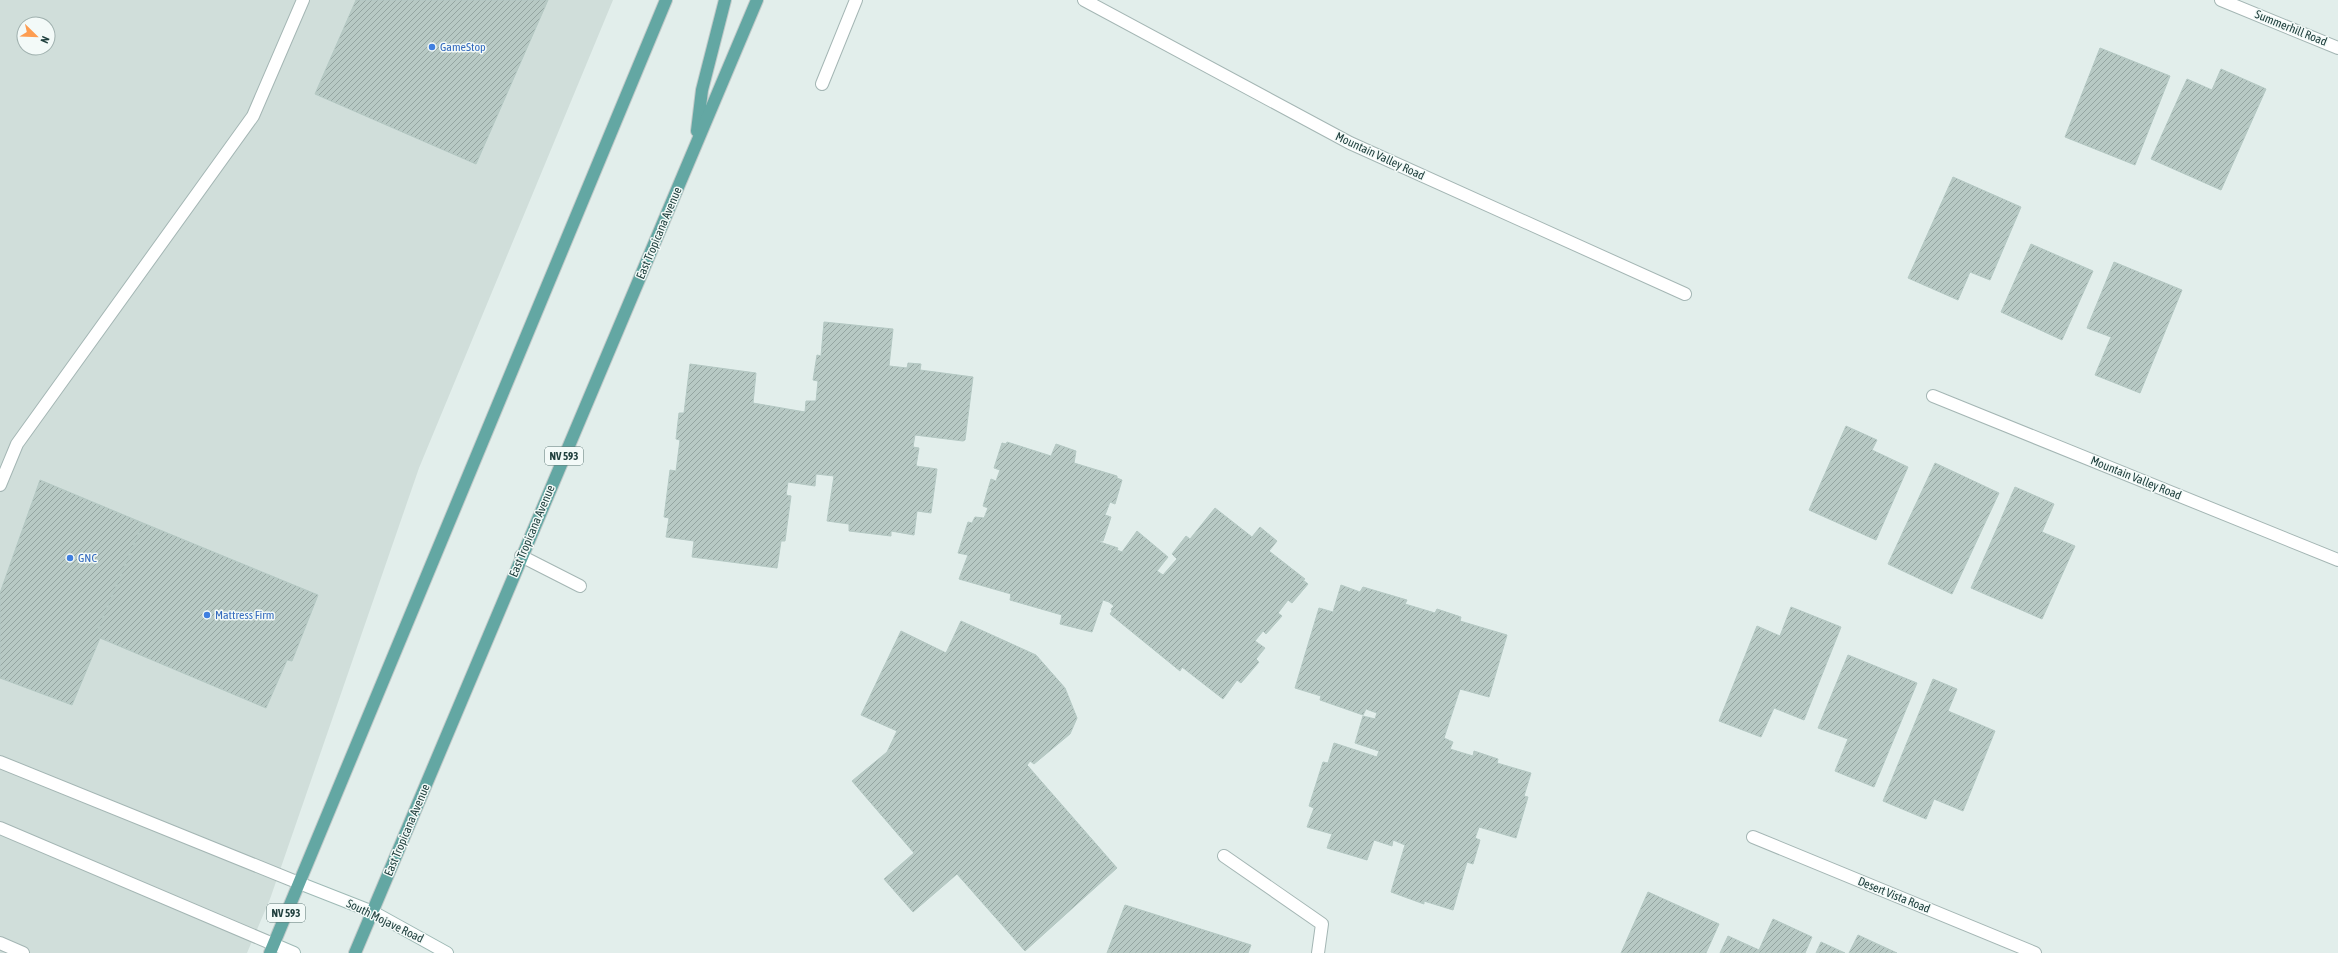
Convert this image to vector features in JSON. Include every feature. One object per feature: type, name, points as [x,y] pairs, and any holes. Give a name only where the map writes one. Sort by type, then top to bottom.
[{"type":"main road","name":"NV 593","points":[[272,948],[666,0]]},
{"type":"main road","points":[[696,146],[702,90],[725,0]]},
{"type":"main road","name":"East Tropicana Avenue","points":[[355,953],[521,556],[757,0]]},
{"type":"street","points":[[0,485],[17,444],[253,116],[303,0]]},
{"type":"street","points":[[822,84],[856,0]]},
{"type":"street","name":"Mountain Valley Road","points":[[1084,0],[1350,143],[1684,294]]},
{"type":"street","name":"Summerhill Road","points":[[2221,0],[2338,48]]},
{"type":"street","name":"Mountain Valley Road","points":[[1933,396],[2338,560]]},
{"type":"street","points":[[521,556],[580,586]]},
{"type":"street","name":"South Mojave Road","points":[[0,762],[373,912],[447,953]]},
{"type":"street","points":[[0,828],[272,948],[294,953]]},
{"type":"street","name":"Desert Vista Road","points":[[1753,837],[2035,953]]},
{"type":"street","points":[[1224,856],[1322,924],[1318,953]]},
{"type":"street","points":[[0,943],[24,953]]},
{"type":"shaded area","points":[[0,0],[613,0],[419,468],[270,899],[247,953],[0,953]]},
{"type":"building","name":"GameStop","points":[[356,0],[548,0],[476,164],[315,94]]},
{"type":"building","points":[[2100,48],[2170,76],[2135,165],[2065,137]]},
{"type":"building","points":[[2221,69],[2266,89],[2221,190],[2151,159],[2187,79],[2212,90]]},
{"type":"building","points":[[1953,177],[2021,207],[1990,280],[1970,272],[1958,300],[1908,278]]},
{"type":"building","points":[[2031,244],[2093,271],[2062,340],[2001,312]]},
{"type":"building","points":[[2114,262],[2182,290],[2140,393],[2095,375],[2111,337],[2087,328]]},
{"type":"building","points":[[824,322],[893,329],[889,366],[907,368],[908,363],[921,364],[920,370],[973,377],[965,440],[915,435],[913,447],[919,448],[916,466],[937,469],[931,513],[917,511],[914,535],[891,531],[891,536],[849,531],[849,524],[827,521],[834,476],[816,474],[815,486],[788,482],[786,495],[791,496],[785,541],[781,541],[777,568],[692,557],[694,541],[666,537],[669,518],[664,517],[670,470],[676,471],[680,440],[676,439],[679,413],[684,413],[690,364],[756,373],[753,403],[805,412],[806,401],[816,401],[818,381],[813,380],[817,355],[821,356]]},
{"type":"building","points":[[1846,426],[1877,440],[1872,450],[1908,467],[1876,540],[1809,510]]},
{"type":"building","points":[[1007,442],[1051,456],[1056,444],[1076,451],[1074,463],[1117,476],[1117,478],[1122,480],[1115,504],[1110,502],[1105,515],[1111,517],[1103,541],[1097,541],[1118,548],[1117,550],[1122,552],[1137,531],[1168,557],[1157,571],[1163,575],[1177,559],[1172,554],[1186,536],[1190,539],[1215,508],[1252,537],[1260,527],[1277,541],[1269,551],[1305,579],[1303,580],[1308,584],[1292,603],[1288,600],[1278,613],[1282,616],[1266,634],[1263,631],[1255,641],[1265,648],[1256,659],[1259,662],[1241,683],[1237,680],[1223,699],[1182,667],[1180,671],[1110,614],[1112,611],[1111,609],[1114,606],[1109,602],[1103,600],[1092,632],[1060,624],[1062,615],[1010,600],[1011,594],[959,579],[968,555],[958,553],[968,522],[972,523],[975,517],[984,518],[988,508],[983,506],[991,479],[996,481],[1000,470],[994,468],[1002,443],[1006,444]]},
{"type":"building","points":[[1935,463],[1999,493],[1952,594],[1888,564]]},
{"type":"building","name":"GNC","points":[[40,480],[143,523],[96,634],[100,638],[72,705],[0,678],[0,593]]},
{"type":"building","points":[[2015,487],[2054,504],[2042,532],[2075,546],[2042,619],[1971,588]]},
{"type":"building","name":"Mattress Firm","points":[[143,523],[318,595],[292,661],[287,660],[266,708],[100,638],[96,634]]},
{"type":"building","points":[[1341,585],[1360,592],[1363,587],[1407,600],[1405,604],[1435,613],[1437,609],[1461,617],[1460,621],[1507,635],[1489,697],[1460,689],[1444,738],[1453,742],[1450,749],[1473,756],[1474,751],[1498,759],[1497,763],[1531,773],[1524,796],[1528,797],[1516,838],[1479,827],[1475,838],[1480,840],[1473,864],[1467,862],[1453,910],[1424,901],[1424,904],[1391,892],[1405,845],[1393,840],[1392,846],[1374,840],[1367,860],[1327,848],[1332,834],[1307,827],[1314,808],[1309,806],[1323,762],[1328,763],[1334,743],[1377,757],[1379,751],[1355,743],[1363,716],[1375,719],[1377,713],[1366,709],[1363,715],[1320,700],[1321,696],[1295,688],[1319,608],[1333,612]]},
{"type":"building","points":[[1791,607],[1841,627],[1804,720],[1774,708],[1761,737],[1719,721],[1757,626],[1780,636]]},
{"type":"building","points":[[961,621],[1036,655],[1065,688],[1077,718],[1070,734],[1034,764],[1030,761],[1027,765],[1117,868],[1025,951],[957,874],[913,912],[884,879],[914,853],[852,781],[887,752],[897,731],[861,715],[901,631],[946,653]]},
{"type":"building","points":[[1848,655],[1917,683],[1874,787],[1835,771],[1848,739],[1818,728]]},
{"type":"building","points":[[1933,679],[1957,689],[1948,711],[1995,731],[1963,811],[1934,799],[1926,819],[1883,801]]},
{"type":"building","points":[[1648,892],[1719,924],[1706,953],[1621,953]]},
{"type":"building","points":[[1125,905],[1251,945],[1248,953],[1107,953]]},
{"type":"building","points":[[1773,919],[1812,937],[1805,953],[1720,953],[1728,936],[1759,950]]},
{"type":"building","points":[[1858,935],[1897,953],[1849,953]]},
{"type":"building","points":[[1821,942],[1845,953],[1816,953]]},
{"type":"place","name":"GameStop","points":[[432,47]]},
{"type":"place","name":"GNC","points":[[70,558]]},
{"type":"place","name":"Mattress Firm","points":[[207,615]]}]
